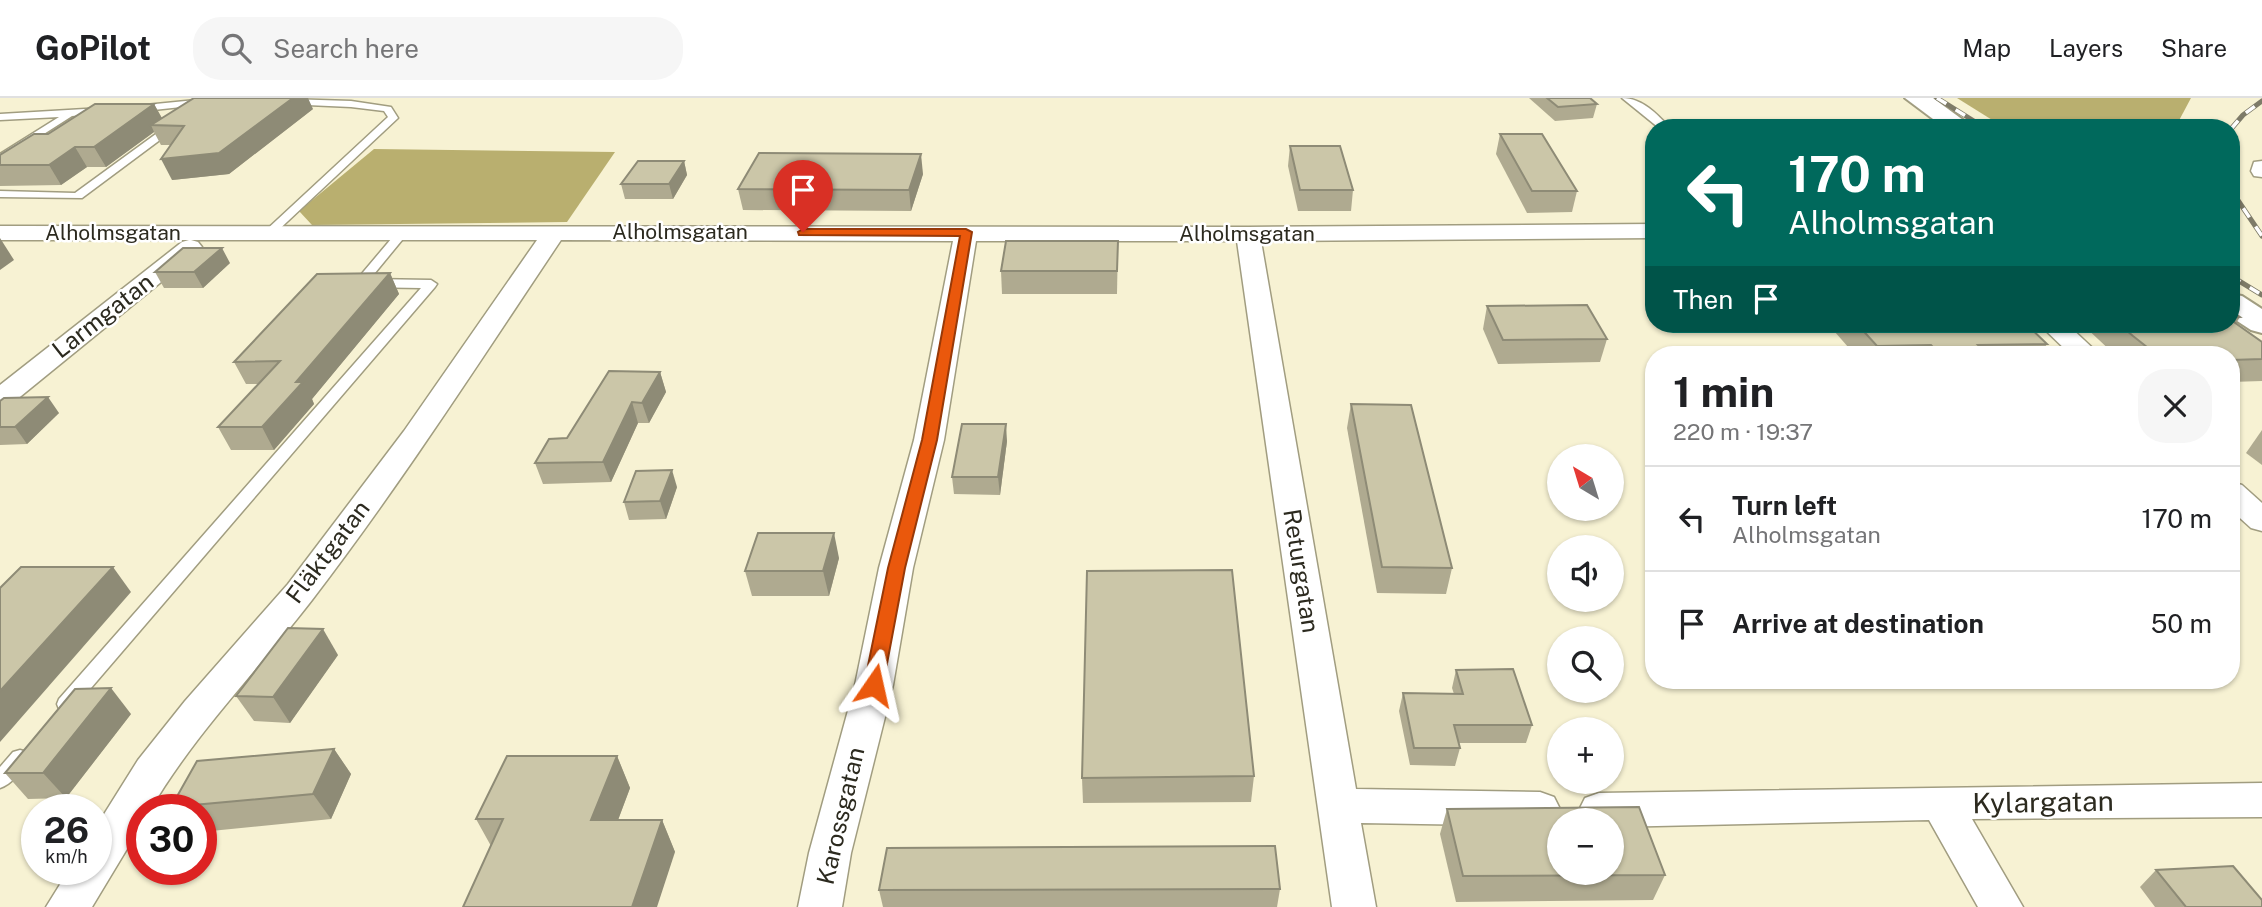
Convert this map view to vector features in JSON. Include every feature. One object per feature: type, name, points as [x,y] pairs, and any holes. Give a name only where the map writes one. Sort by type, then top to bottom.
[{"type":"street","points":[[1917,98],[1948,119]]},
{"type":"street","name":"Alholmsgatan","points":[[0,233],[1248,234],[1645,231]]},
{"type":"street","name":"Karossgatan","points":[[820,907],[830,853],[874,685],[896,568],[929,440],[966,232]]},
{"type":"street","name":"Fläktgatan","points":[[112,837],[152,771],[198,711],[300,592],[414,436],[554,233]]},
{"type":"street","name":"Larmgatan","points":[[0,399],[206,234]]},
{"type":"street","name":"Returgatan","points":[[1248,234],[1354,907]]},
{"type":"street","points":[[2240,309],[2262,323]]},
{"type":"street","points":[[2063,333],[2076,346]]},
{"type":"street","points":[[2240,500],[2262,521]]},
{"type":"street","name":"Kylargatan","points":[[2001,907],[1942,804],[2019,800],[2262,800]]},
{"type":"street","points":[[1339,806],[1592,810],[1942,804]]},
{"type":"street","points":[[68,907],[83,885]]},
{"type":"lane","points":[[1627,98],[1655,119]]},
{"type":"lane","points":[[0,194],[78,196],[205,102]]},
{"type":"lane","points":[[0,117],[218,102]]},
{"type":"lane","points":[[268,234],[393,118],[388,109],[371,105],[271,102]]},
{"type":"lane","points":[[0,159],[71,113]]},
{"type":"lane","points":[[55,717],[431,284],[360,283],[401,234]]},
{"type":"lane","points":[[0,780],[27,748]]},
{"type":"shaded area","points":[[1957,98],[2191,98],[2180,119],[1991,119]]},
{"type":"shaded area","points":[[374,149],[615,152],[567,222],[312,225],[299,211]]},
{"type":"building","points":[[194,98],[293,98],[219,153],[161,159],[184,126],[151,125]]},
{"type":"building","points":[[1547,98],[1590,98],[1597,104],[1558,107]]},
{"type":"building","points":[[95,104],[154,104],[94,147],[75,147],[49,165],[0,165],[0,155],[34,134],[48,134]]},
{"type":"building","points":[[1500,134],[1542,134],[1577,191],[1532,191]]},
{"type":"building","points":[[1290,146],[1340,146],[1353,190],[1300,190]]},
{"type":"building","points":[[759,153],[921,154],[909,190],[738,189]]},
{"type":"building","points":[[638,161],[684,161],[669,184],[621,184]]},
{"type":"building","points":[[1006,241],[1118,241],[1117,271],[1001,271]]},
{"type":"building","points":[[183,248],[222,248],[194,272],[155,272]]},
{"type":"building","points":[[390,273],[296,382],[303,382],[262,427],[218,427],[280,361],[234,362],[317,274]]},
{"type":"building","points":[[1587,305],[1607,339],[1503,340],[1487,306]]},
{"type":"building","points":[[2240,326],[2262,342],[2262,359],[2240,360],[2240,346],[2146,346],[2130,333],[2240,333]]},
{"type":"building","points":[[1865,333],[2035,333],[2047,344],[1979,346],[1877,346]]},
{"type":"building","points":[[609,371],[660,372],[642,403],[632,402],[603,462],[535,463],[549,439],[567,438]]},
{"type":"building","points":[[48,397],[15,427],[0,427],[0,401],[4,398]]},
{"type":"building","points":[[1351,404],[1411,405],[1452,568],[1382,567]]},
{"type":"building","points":[[962,424],[1006,424],[998,477],[952,477]]},
{"type":"building","points":[[672,470],[660,501],[624,502],[636,471]]},
{"type":"building","points":[[758,533],[834,533],[823,571],[745,571]]},
{"type":"building","points":[[21,567],[113,567],[0,691],[0,588]]},
{"type":"building","points":[[1232,570],[1254,776],[1082,778],[1087,571]]},
{"type":"building","points":[[288,628],[323,629],[273,697],[236,696]]},
{"type":"building","points":[[1513,669],[1532,725],[1454,725],[1460,748],[1414,748],[1403,693],[1463,694],[1456,670]]},
{"type":"building","points":[[111,688],[43,773],[5,773],[75,689]]},
{"type":"building","points":[[334,749],[313,794],[217,803],[217,794],[178,794],[197,761]]},
{"type":"building","points":[[507,756],[617,756],[591,820],[662,820],[632,907],[463,907],[503,819],[476,819]]},
{"type":"building","points":[[1639,807],[1665,875],[1624,875],[1624,808],[1547,808],[1547,876],[1463,876],[1447,809]]},
{"type":"building","points":[[1275,846],[1280,889],[879,890],[887,848]]},
{"type":"building","points":[[2233,866],[2262,900],[2262,907],[2186,907],[2156,870]]},
{"type":"railway","points":[[1937,98],[1971,119]]},
{"type":"railway","points":[[2240,119],[2262,101]]},
{"type":"railway","points":[[2240,203],[2262,236]]},
{"type":"railway","points":[[2240,282],[2262,295]]},
{"type":"route","points":[[803,232],[966,232],[929,440],[896,568],[874,685]]}]
